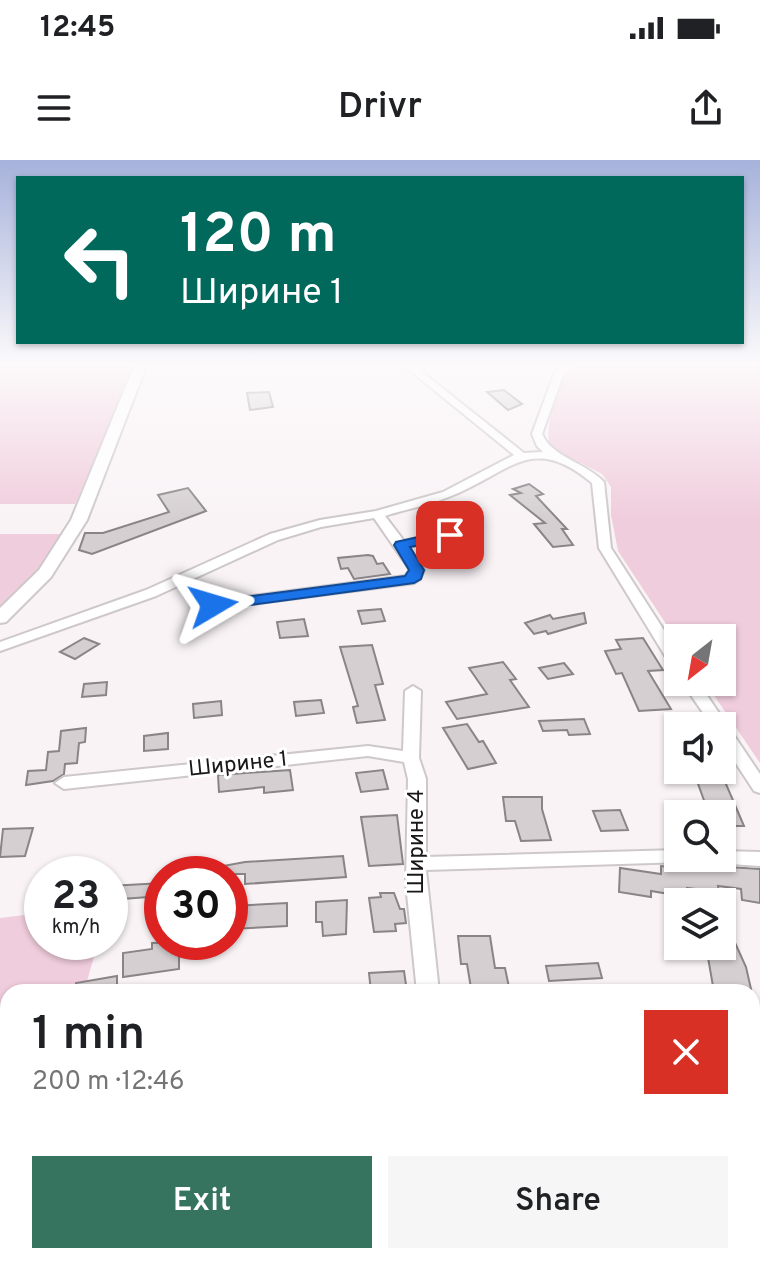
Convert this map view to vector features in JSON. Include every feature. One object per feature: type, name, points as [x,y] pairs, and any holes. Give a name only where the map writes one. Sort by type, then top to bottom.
[{"type":"main road","points":[[0,618],[45,573],[79,520],[121,416]]},
{"type":"street","points":[[470,416],[521,456]]},
{"type":"street","points":[[544,416],[537,434],[542,446],[553,455],[587,471],[598,482],[605,548],[664,642]]},
{"type":"street","points":[[0,647],[151,593],[274,537],[320,524],[377,514],[456,490],[521,456],[553,455]]},
{"type":"street","points":[[213,605],[409,580],[417,570],[377,514]]},
{"type":"street","points":[[401,545],[474,529]]},
{"type":"street","name":"Ширине 4","points":[[413,691],[411,758],[417,779],[416,864],[427,984]]},
{"type":"street","name":"Ширине 1","points":[[64,783],[368,751],[411,758]]},
{"type":"street","points":[[736,751],[760,787]]},
{"type":"street","points":[[416,864],[664,857]]},
{"type":"street","points":[[736,858],[760,859]]},
{"type":"shaded area","points":[[0,416],[114,416],[75,504],[0,504]]},
{"type":"shaded area","points":[[551,416],[760,416],[760,763],[736,728],[736,712],[725,712],[715,696],[736,696],[736,624],[666,624],[618,551],[611,515],[611,487],[602,474],[550,447]]},
{"type":"shaded area","points":[[0,534],[60,534],[39,571],[0,612]]},
{"type":"shaded area","points":[[24,915],[24,960],[93,960],[86,984],[0,984],[0,918]]},
{"type":"building","points":[[529,484],[543,494],[536,496],[567,529],[562,529],[573,545],[553,547],[534,524],[545,523],[510,495],[521,493],[513,489]]},
{"type":"building","points":[[188,488],[206,511],[92,554],[79,550],[85,533],[103,533],[169,512],[158,495]]},
{"type":"building","points":[[373,556],[377,564],[383,563],[390,574],[354,579],[348,568],[341,569],[338,558]]},
{"type":"building","points":[[381,609],[385,621],[362,624],[358,611]]},
{"type":"building","points":[[584,613],[586,623],[548,634],[546,631],[534,634],[525,623],[550,615],[553,619]]},
{"type":"building","points":[[304,619],[308,636],[280,638],[277,622]]},
{"type":"building","points":[[84,638],[99,644],[75,659],[60,652]]},
{"type":"building","points":[[643,638],[663,670],[648,671],[671,709],[639,711],[622,673],[616,674],[605,651],[621,649],[616,640]]},
{"type":"building","points":[[372,645],[383,684],[375,685],[385,720],[357,723],[353,707],[358,706],[340,647]]},
{"type":"building","points":[[503,662],[516,679],[510,680],[529,707],[457,719],[446,702],[487,694],[469,668]]},
{"type":"building","points":[[564,663],[573,674],[548,679],[539,668]]},
{"type":"building","points":[[107,682],[106,695],[82,697],[84,684]]},
{"type":"building","points":[[321,700],[324,713],[296,716],[294,702]]},
{"type":"building","points":[[221,701],[222,715],[194,718],[193,704]]},
{"type":"building","points":[[584,719],[590,734],[569,735],[567,730],[543,731],[539,721]]},
{"type":"building","points":[[467,724],[479,742],[483,741],[496,763],[468,769],[443,728]]},
{"type":"building","points":[[86,728],[85,742],[79,743],[77,763],[65,764],[64,774],[53,781],[26,785],[28,771],[46,770],[48,752],[59,751],[61,731]]},
{"type":"building","points":[[168,733],[168,749],[144,751],[144,736]]},
{"type":"building","points":[[290,770],[293,790],[264,793],[264,787],[219,792],[218,775]]},
{"type":"building","points":[[383,770],[388,789],[361,792],[356,773]]},
{"type":"building","points":[[698,784],[726,784],[733,800],[704,800]]},
{"type":"building","points":[[503,797],[542,797],[542,809],[551,840],[521,841],[515,821],[506,821]]},
{"type":"building","points":[[736,807],[744,826],[736,826]]},
{"type":"building","points":[[620,810],[628,830],[601,831],[593,811]]},
{"type":"building","points":[[397,815],[403,864],[369,866],[361,817]]},
{"type":"building","points":[[33,828],[25,856],[0,857],[3,829]]},
{"type":"building","points":[[343,856],[346,877],[248,884],[248,862]]},
{"type":"building","points":[[661,866],[664,866],[664,872],[760,869],[760,903],[742,900],[741,889],[718,886],[664,888],[664,893],[651,891],[651,897],[619,892],[620,868],[661,874]]},
{"type":"building","points":[[144,884],[144,897],[128,899],[128,885]]},
{"type":"building","points":[[380,893],[394,893],[400,909],[404,909],[406,923],[395,924],[396,931],[374,932],[369,898],[381,897]]},
{"type":"building","points":[[347,900],[346,934],[323,936],[322,922],[316,922],[316,902]]},
{"type":"building","points":[[287,903],[287,926],[248,928],[248,905]]},
{"type":"building","points":[[458,936],[490,936],[495,968],[505,968],[508,984],[470,984],[467,964],[461,964]]},
{"type":"building","points":[[736,945],[750,984],[713,984],[708,960],[736,960]]},
{"type":"building","points":[[144,950],[144,960],[179,960],[179,969],[123,977],[123,960],[128,960],[128,952]]},
{"type":"building","points":[[598,963],[602,978],[549,981],[546,966]]},
{"type":"building","points":[[404,971],[406,984],[370,984],[369,973]]},
{"type":"building","points":[[117,976],[117,984],[76,983]]},
{"type":"route","points":[[213,605],[409,580],[417,570],[401,545],[450,535]]}]
